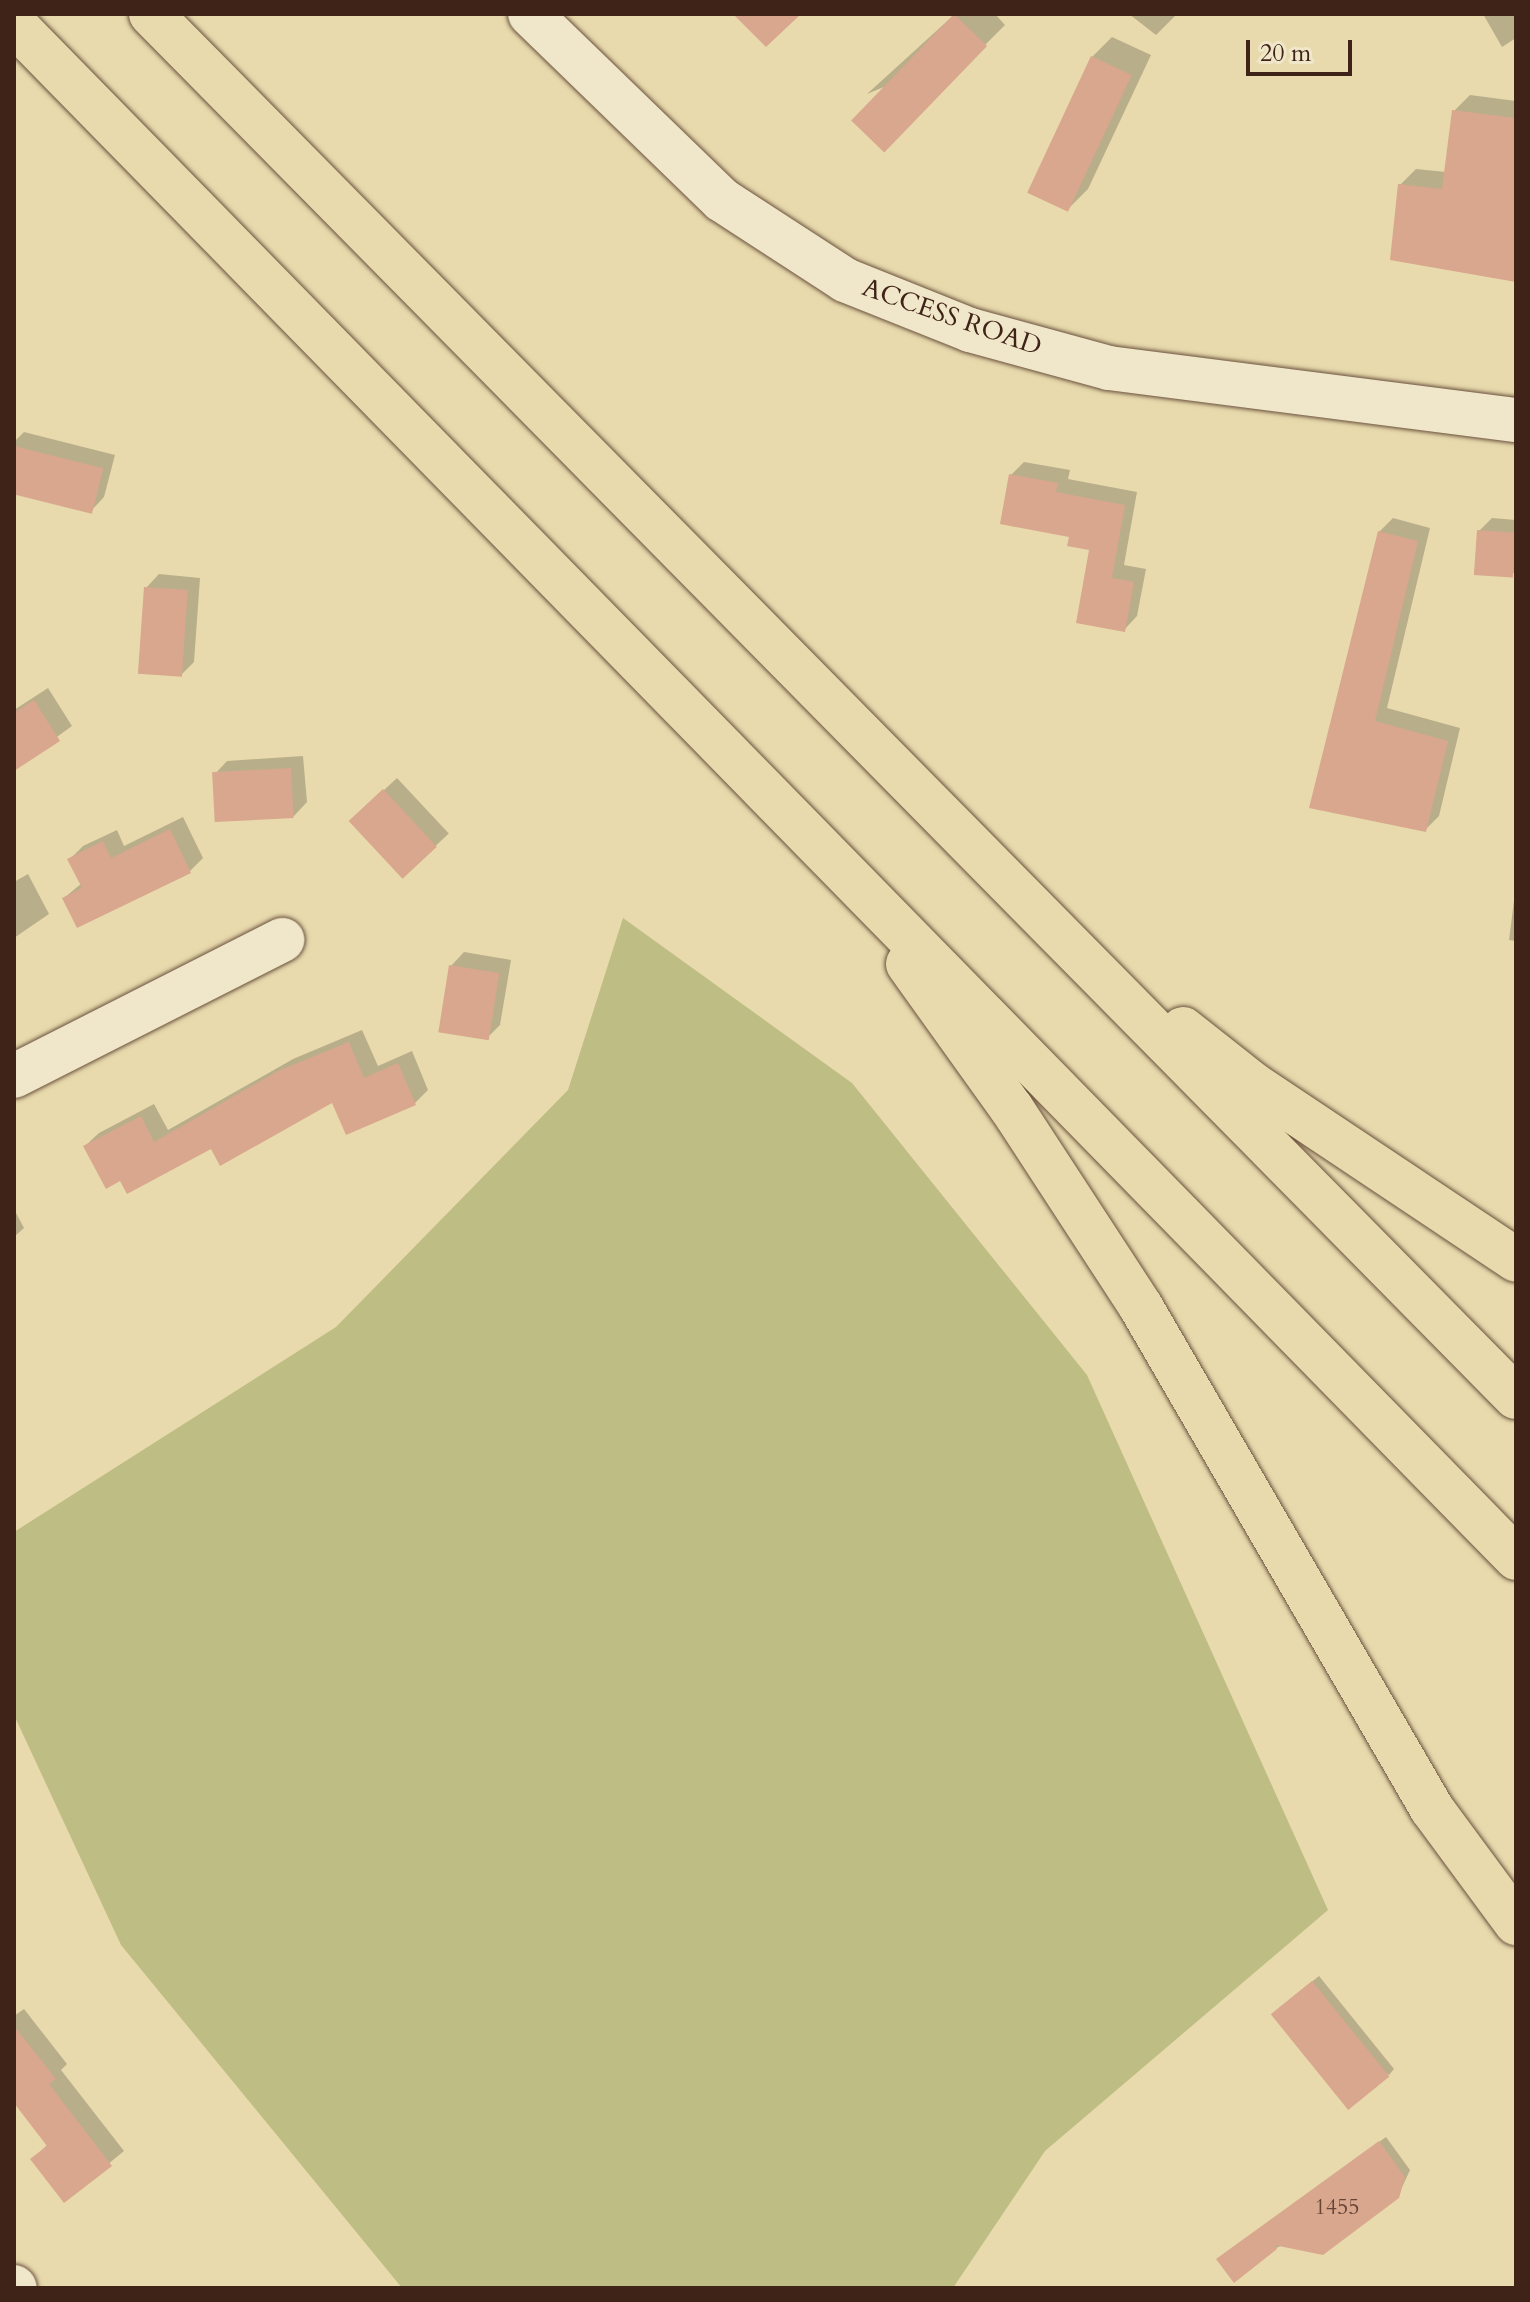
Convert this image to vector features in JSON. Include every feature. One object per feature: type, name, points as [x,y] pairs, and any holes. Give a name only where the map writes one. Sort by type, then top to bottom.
[{"type":"highway","points":[[151,14],[1025,903],[1516,1397]]},
{"type":"highway","points":[[14,24],[815,836],[1516,1558]]},
{"type":"highway","points":[[815,836],[1012,1109],[1124,1280],[1432,1809],[1516,1923]]},
{"type":"highway","points":[[1025,903],[1254,1085],[1516,1260]]},
{"type":"street","name":"ACCESS ROAD","points":[[530,14],[722,200],[845,280],[970,330],[1109,368],[1516,420]]},
{"type":"street","points":[[14,1076],[282,940]]},
{"type":"shaded area","points":[[623,918],[852,1083],[1087,1375],[1328,1910],[1045,2151],[953,2288],[402,2288],[121,1945],[14,1715],[14,1532],[336,1327],[568,1090]]},
{"type":"building","points":[[733,14],[801,14],[766,47]]},
{"type":"building","points":[[954,14],[987,46],[884,152],[851,120]]},
{"type":"building","points":[[1091,56],[1132,75],[1068,212],[1027,193]]},
{"type":"building","points":[[1452,110],[1516,118],[1516,282],[1390,260],[1398,184],[1442,189]]},
{"type":"building","points":[[14,446],[103,468],[92,514],[14,494]]},
{"type":"building","points":[[1009,474],[1058,483],[1056,492],[1125,505],[1112,578],[1134,582],[1125,632],[1076,623],[1089,550],[1067,546],[1069,537],[1000,524]]},
{"type":"building","points":[[1477,530],[1516,533],[1513,578],[1474,575]]},
{"type":"building","points":[[1378,531],[1418,541],[1375,721],[1448,741],[1426,832],[1309,808]]},
{"type":"building","points":[[144,587],[188,590],[182,677],[138,674]]},
{"type":"building","points":[[34,700],[60,741],[14,771],[14,713]]},
{"type":"building","points":[[291,768],[294,818],[215,822],[212,772]]},
{"type":"building","points":[[383,789],[437,847],[403,879],[349,821]]},
{"type":"building","points":[[170,829],[191,873],[77,928],[62,898],[82,888],[67,859],[103,841],[111,858]]},
{"type":"building","points":[[449,965],[499,973],[489,1040],[438,1032]]},
{"type":"building","points":[[349,1042],[364,1078],[398,1063],[416,1105],[346,1135],[332,1103],[220,1166],[211,1149],[127,1194],[120,1181],[106,1189],[83,1146],[141,1116],[154,1142],[278,1071]]},
{"type":"building","points":[[1312,1981],[1389,2077],[1348,2110],[1271,2014]]},
{"type":"building","points":[[14,2026],[56,2079],[49,2084],[112,2166],[64,2203],[30,2159],[47,2146],[14,2103]]},
{"type":"building","points":[[1379,2141],[1405,2177],[1399,2198],[1323,2255],[1274,2245],[1277,2249],[1234,2283],[1216,2259]]}]
